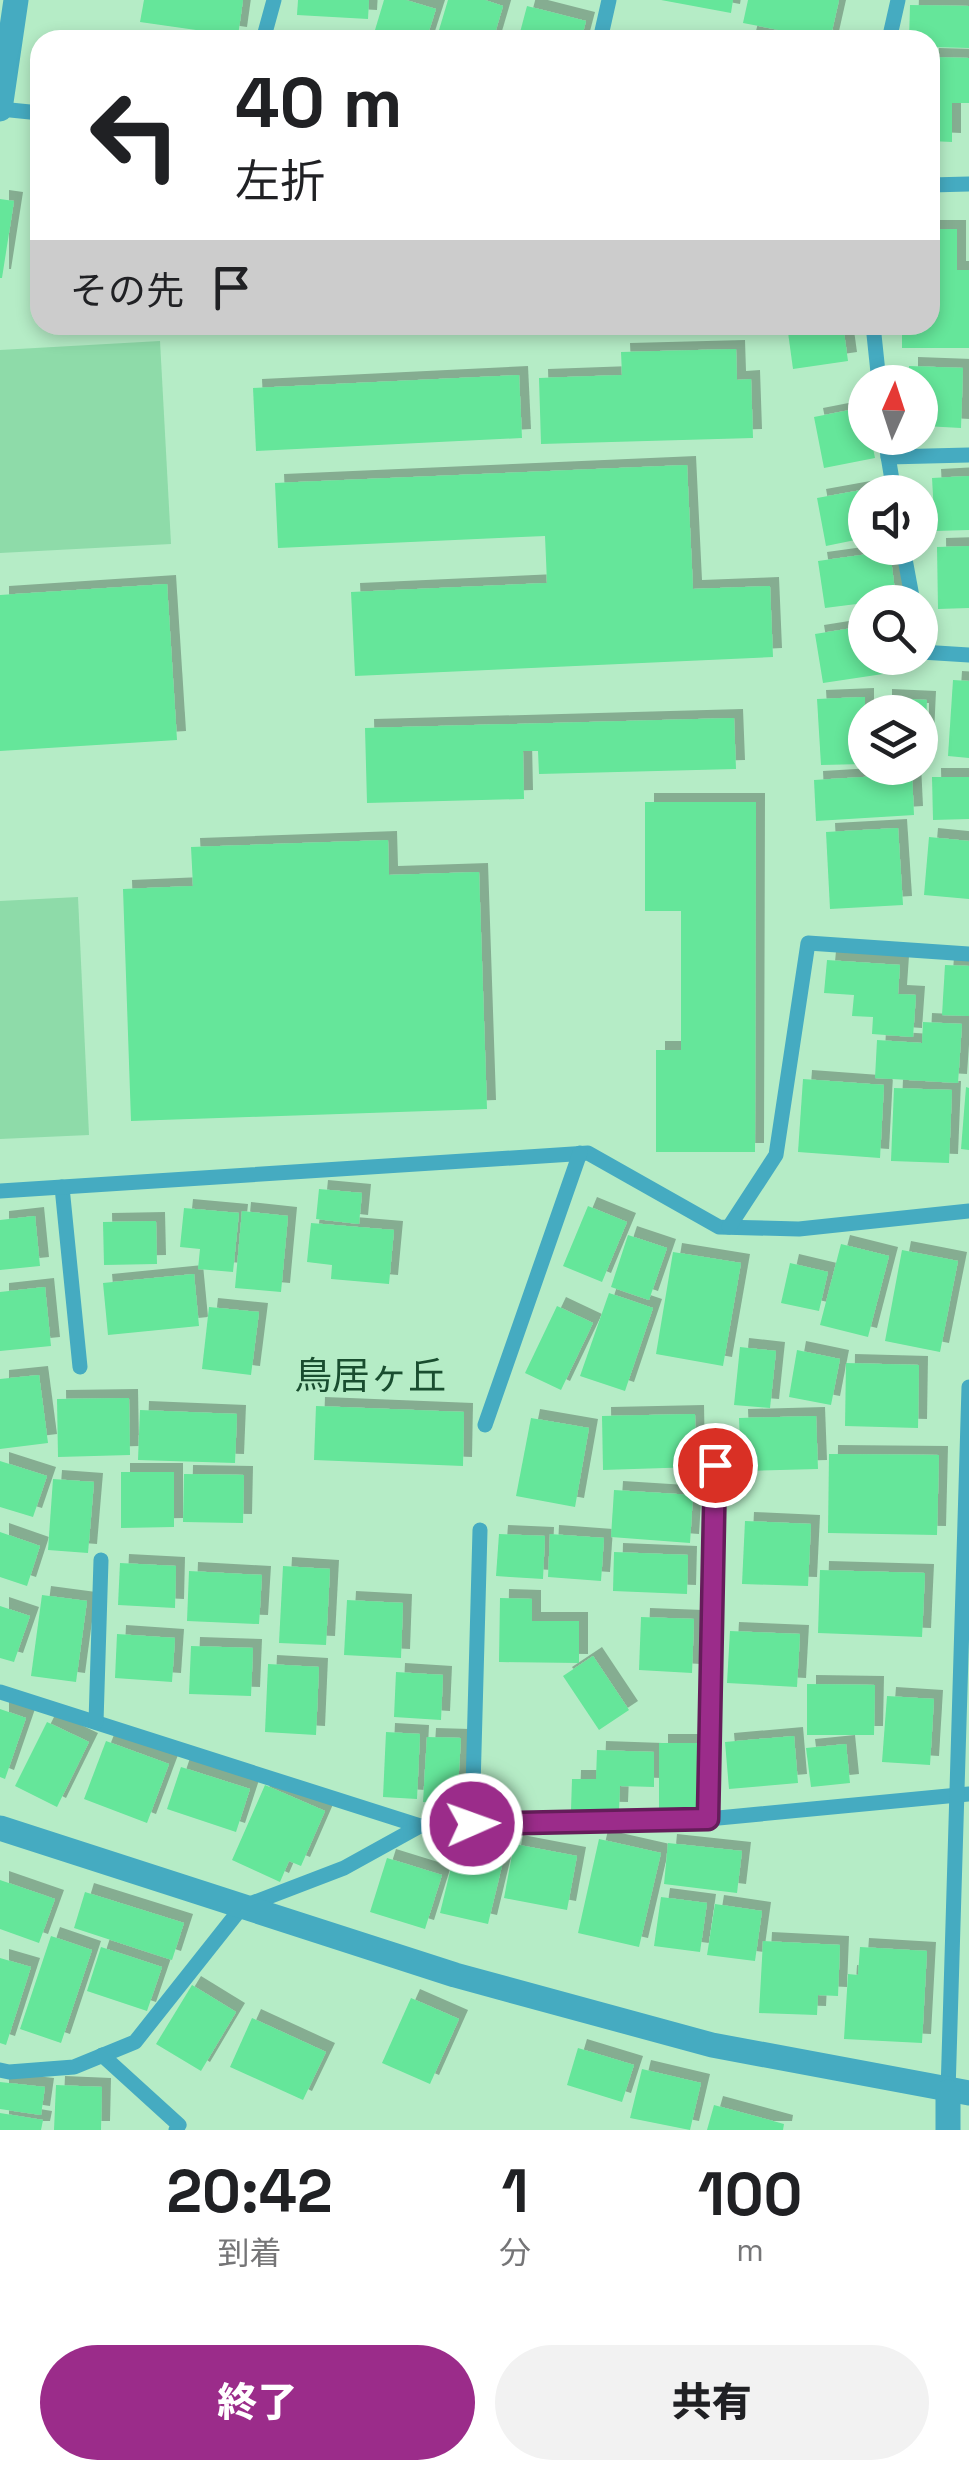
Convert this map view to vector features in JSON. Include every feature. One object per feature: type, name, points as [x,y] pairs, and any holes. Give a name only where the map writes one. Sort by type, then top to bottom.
[{"type":"street","points":[[0,109],[16,0]]},
{"type":"street","points":[[0,1828],[456,1976],[712,2044],[959,2092],[948,2130]]},
{"type":"lane","points":[[266,30],[274,0]]},
{"type":"lane","points":[[602,30],[609,0]]},
{"type":"lane","points":[[891,30],[898,0]]},
{"type":"lane","points":[[0,109],[30,112]]},
{"type":"lane","points":[[940,184],[969,184]]},
{"type":"lane","points":[[874,335],[877,365]]},
{"type":"lane","points":[[891,475],[888,457],[969,455]]},
{"type":"lane","points":[[938,653],[969,656]]},
{"type":"lane","points":[[729,1227],[776,1155],[808,943],[969,954]]},
{"type":"lane","points":[[0,1191],[588,1153],[718,1227],[800,1229],[969,1211]]},
{"type":"lane","points":[[485,1426],[580,1154]]},
{"type":"lane","points":[[62,1187],[80,1366]]},
{"type":"lane","points":[[959,2092],[969,1387]]},
{"type":"lane","points":[[708,1819],[715,1465]]},
{"type":"lane","points":[[472,1824],[480,1530]]},
{"type":"lane","points":[[96,1722],[101,1560]]},
{"type":"lane","points":[[0,1692],[420,1826],[708,1819],[964,1794]]},
{"type":"lane","points":[[0,2070],[74,2067],[135,2042],[242,1907],[344,1868],[420,1826]]},
{"type":"lane","points":[[102,2055],[179,2126],[176,2130]]},
{"type":"green space","points":[[160,341],[171,544],[0,553],[0,350]]},
{"type":"green space","points":[[78,897],[89,1135],[0,1139],[0,901]]},
{"type":"building","points":[[144,0],[243,0],[239,30],[196,30],[140,22]]},
{"type":"building","points":[[298,0],[369,0],[368,19],[297,15]]},
{"type":"building","points":[[384,0],[406,0],[436,9],[429,30],[375,30]]},
{"type":"building","points":[[448,0],[485,0],[503,6],[496,30],[439,30]]},
{"type":"building","points":[[661,0],[733,0],[731,13]]},
{"type":"building","points":[[748,0],[839,0],[832,30],[779,30],[743,23]]},
{"type":"building","points":[[910,5],[969,6],[969,48],[940,47],[940,30],[909,30]]},
{"type":"building","points":[[527,6],[586,21],[584,30],[521,30]]},
{"type":"building","points":[[940,57],[969,58],[969,103],[952,103],[952,142],[940,141]]},
{"type":"building","points":[[0,199],[14,201],[2,278],[0,278]]},
{"type":"building","points":[[940,229],[957,229],[957,270],[969,270],[969,348],[902,348],[902,335],[940,335]]},
{"type":"building","points":[[788,335],[844,335],[848,361],[793,369]]},
{"type":"building","points":[[736,349],[737,380],[751,379],[753,438],[541,444],[539,378],[622,375],[621,352]]},
{"type":"building","points":[[938,367],[963,368],[961,428],[938,427]]},
{"type":"building","points":[[519,375],[522,438],[256,451],[253,388]]},
{"type":"building","points":[[848,410],[848,455],[875,458],[824,468],[814,417]]},
{"type":"building","points":[[687,465],[693,589],[770,586],[773,657],[355,676],[351,592],[547,583],[545,536],[278,548],[275,483]]},
{"type":"building","points":[[969,476],[969,530],[938,531],[938,478]]},
{"type":"building","points":[[848,492],[848,541],[826,546],[817,498]]},
{"type":"building","points":[[969,546],[969,608],[938,609],[938,547]]},
{"type":"building","points":[[848,557],[848,565],[892,565],[894,585],[848,585],[848,605],[825,608],[818,561]]},
{"type":"building","points":[[167,584],[177,740],[0,751],[0,595]]},
{"type":"building","points":[[848,629],[848,675],[876,675],[823,683],[815,634]]},
{"type":"building","points":[[953,680],[969,681],[969,758],[948,756]]},
{"type":"building","points":[[848,698],[848,764],[821,765],[817,699]]},
{"type":"building","points":[[734,718],[736,769],[539,774],[538,751],[523,751],[524,799],[367,803],[365,728]]},
{"type":"building","points":[[938,777],[969,777],[969,819],[933,820],[932,785],[938,785]]},
{"type":"building","points":[[848,778],[848,785],[913,785],[914,815],[816,821],[814,780]]},
{"type":"building","points":[[645,802],[756,802],[755,1152],[656,1152],[656,1050],[681,1050],[681,911],[645,911]]},
{"type":"building","points":[[898,828],[903,905],[830,909],[826,832]]},
{"type":"building","points":[[929,837],[969,841],[969,899],[924,895]]},
{"type":"building","points":[[388,840],[389,875],[479,872],[487,1109],[131,1121],[123,889],[193,886],[191,847]]},
{"type":"building","points":[[827,960],[900,965],[898,994],[916,995],[913,1037],[872,1034],[873,1017],[852,1016],[854,995],[824,993]]},
{"type":"building","points":[[945,965],[969,966],[969,1016],[942,1015]]},
{"type":"building","points":[[923,1022],[962,1024],[958,1083],[875,1078],[877,1040],[922,1043]]},
{"type":"building","points":[[803,1079],[884,1085],[880,1158],[798,1152]]},
{"type":"building","points":[[966,1087],[969,1088],[969,1150],[961,1149]]},
{"type":"building","points":[[894,1088],[952,1090],[949,1163],[891,1161]]},
{"type":"building","points":[[319,1189],[362,1193],[359,1224],[316,1219]]},
{"type":"building","points":[[588,1206],[627,1222],[602,1282],[563,1266]]},
{"type":"building","points":[[184,1208],[239,1213],[233,1272],[198,1269],[200,1249],[180,1247]]},
{"type":"building","points":[[242,1211],[288,1216],[281,1292],[235,1288]]},
{"type":"building","points":[[35,1216],[40,1266],[0,1270],[0,1220]]},
{"type":"building","points":[[156,1221],[157,1264],[104,1265],[103,1222]]},
{"type":"building","points":[[311,1223],[394,1230],[389,1284],[331,1279],[332,1265],[307,1262]]},
{"type":"building","points":[[628,1235],[667,1248],[649,1300],[611,1287]]},
{"type":"building","points":[[841,1244],[889,1256],[868,1337],[820,1325]]},
{"type":"building","points":[[902,1250],[958,1261],[940,1352],[885,1341]]},
{"type":"building","points":[[673,1252],[741,1263],[723,1366],[656,1354]]},
{"type":"building","points":[[790,1263],[828,1272],[819,1311],[781,1303]]},
{"type":"building","points":[[194,1274],[199,1326],[108,1335],[103,1283]]},
{"type":"building","points":[[45,1287],[51,1346],[0,1351],[0,1292]]},
{"type":"building","points":[[609,1293],[653,1308],[625,1391],[580,1376]]},
{"type":"building","points":[[557,1306],[593,1323],[561,1390],[525,1373]]},
{"type":"building","points":[[209,1307],[259,1312],[251,1375],[202,1369]]},
{"type":"building","points":[[740,1347],[776,1351],[770,1408],[734,1405]]},
{"type":"building","points":[[797,1350],[840,1359],[831,1405],[789,1397]]},
{"type":"building","points":[[846,1363],[919,1365],[918,1428],[845,1426]]},
{"type":"building","points":[[39,1375],[48,1443],[0,1449],[0,1379]]},
{"type":"building","points":[[129,1398],[130,1455],[58,1457],[57,1399]]},
{"type":"building","points":[[316,1406],[464,1412],[463,1466],[314,1460]]},
{"type":"building","points":[[140,1410],[237,1414],[235,1463],[138,1460]]},
{"type":"building","points":[[695,1414],[696,1467],[603,1470],[602,1416]]},
{"type":"building","points":[[816,1416],[818,1469],[741,1471],[739,1418]]},
{"type":"building","points":[[531,1418],[589,1428],[575,1507],[516,1496]]},
{"type":"building","points":[[829,1454],[939,1455],[937,1535],[828,1533]]},
{"type":"building","points":[[0,1461],[47,1476],[33,1517],[0,1507]]},
{"type":"building","points":[[121,1472],[174,1472],[174,1527],[121,1528]]},
{"type":"building","points":[[184,1474],[244,1475],[243,1523],[183,1522]]},
{"type":"building","points":[[53,1479],[94,1482],[88,1553],[48,1550]]},
{"type":"building","points":[[614,1490],[693,1495],[690,1543],[611,1537]]},
{"type":"building","points":[[745,1521],[811,1524],[808,1586],[742,1584]]},
{"type":"building","points":[[0,1532],[40,1546],[27,1586],[0,1577]]},
{"type":"building","points":[[499,1534],[545,1536],[543,1579],[496,1576]]},
{"type":"building","points":[[550,1534],[604,1538],[601,1581],[548,1577]]},
{"type":"building","points":[[614,1552],[688,1555],[687,1594],[613,1591]]},
{"type":"building","points":[[120,1563],[176,1566],[175,1608],[118,1605]]},
{"type":"building","points":[[283,1566],[330,1569],[326,1645],[279,1643]]},
{"type":"building","points":[[820,1570],[925,1573],[922,1637],[818,1633]]},
{"type":"building","points":[[189,1571],[262,1575],[259,1624],[187,1621]]},
{"type":"building","points":[[42,1595],[87,1601],[76,1682],[31,1676]]},
{"type":"building","points":[[500,1598],[532,1599],[532,1621],[579,1621],[579,1663],[499,1662]]},
{"type":"building","points":[[347,1600],[403,1603],[401,1658],[344,1655]]},
{"type":"building","points":[[0,1606],[30,1616],[14,1662],[0,1658]]},
{"type":"building","points":[[641,1617],[694,1619],[692,1673],[639,1670]]},
{"type":"building","points":[[730,1631],[800,1634],[797,1687],[727,1683]]},
{"type":"building","points":[[117,1634],[175,1638],[172,1682],[115,1678]]},
{"type":"building","points":[[191,1646],[253,1648],[251,1696],[189,1694]]},
{"type":"building","points":[[593,1656],[629,1710],[599,1730],[563,1676]]},
{"type":"building","points":[[268,1664],[319,1667],[316,1735],[265,1732]]},
{"type":"building","points":[[396,1672],[443,1675],[441,1720],[394,1717]]},
{"type":"building","points":[[807,1684],[875,1685],[874,1735],[807,1735]]},
{"type":"building","points":[[887,1696],[934,1699],[930,1765],[882,1762]]},
{"type":"building","points":[[0,1709],[26,1718],[5,1779],[0,1777]]},
{"type":"building","points":[[47,1722],[89,1742],[57,1807],[15,1786]]},
{"type":"building","points":[[386,1732],[420,1734],[417,1799],[383,1797]]},
{"type":"building","points":[[794,1736],[798,1783],[729,1789],[725,1742]]},
{"type":"building","points":[[427,1737],[461,1738],[457,1804],[423,1802]]},
{"type":"building","points":[[106,1741],[169,1764],[147,1823],[84,1799]]},
{"type":"building","points":[[659,1743],[697,1743],[696,1811],[659,1811]]},
{"type":"building","points":[[846,1744],[850,1783],[811,1787],[806,1748]]},
{"type":"building","points":[[597,1750],[654,1752],[654,1787],[620,1786],[619,1811],[571,1810],[572,1779],[596,1779]]},
{"type":"building","points":[[181,1767],[250,1789],[236,1832],[167,1809]]},
{"type":"building","points":[[265,1785],[325,1811],[301,1866],[289,1861],[280,1882],[232,1860]]},
{"type":"building","points":[[599,1839],[661,1853],[639,1947],[578,1933]]},
{"type":"building","points":[[486,1840],[507,1845],[488,1924],[440,1913],[455,1851]]},
{"type":"building","points":[[668,1843],[742,1851],[737,1893],[664,1884]]},
{"type":"building","points":[[514,1844],[577,1856],[567,1910],[504,1898]]},
{"type":"building","points":[[387,1858],[442,1875],[425,1929],[370,1912]]},
{"type":"building","points":[[0,1880],[55,1899],[39,1943],[0,1929]]},
{"type":"building","points":[[85,1892],[184,1923],[172,1960],[74,1928]]},
{"type":"building","points":[[661,1897],[707,1903],[700,1952],[654,1946]]},
{"type":"building","points":[[715,1904],[762,1911],[755,1961],[707,1955]]},
{"type":"building","points":[[51,1936],[92,1950],[61,2043],[20,2029]]},
{"type":"building","points":[[763,1941],[840,1945],[838,1996],[818,1995],[817,2015],[759,2013]]},
{"type":"building","points":[[101,1947],[162,1967],[147,2011],[87,1991]]},
{"type":"building","points":[[860,1947],[927,1951],[922,2043],[844,2039],[848,1974],[858,1975]]},
{"type":"building","points":[[0,1958],[31,1967],[6,2045],[0,2043]]},
{"type":"building","points":[[192,1985],[236,2012],[201,2071],[156,2044]]},
{"type":"building","points":[[411,1998],[459,2019],[430,2084],[382,2063]]},
{"type":"building","points":[[252,2018],[326,2052],[303,2100],[230,2067]]},
{"type":"building","points":[[578,2048],[634,2065],[622,2102],[567,2085]]},
{"type":"building","points":[[642,2069],[701,2083],[690,2130],[630,2118]]},
{"type":"building","points":[[0,2082],[45,2087],[41,2115],[0,2109]]},
{"type":"building","points":[[56,2085],[102,2087],[101,2130],[54,2130]]},
{"type":"building","points":[[714,2105],[784,2124],[783,2130],[707,2130]]},
{"type":"building","points":[[0,2113],[43,2120],[41,2130],[0,2130]]},
{"type":"district","name":"鳥居ヶ丘","points":[[370,1376]]},
{"type":"route","points":[[472,1824],[708,1819],[715,1465]]}]
